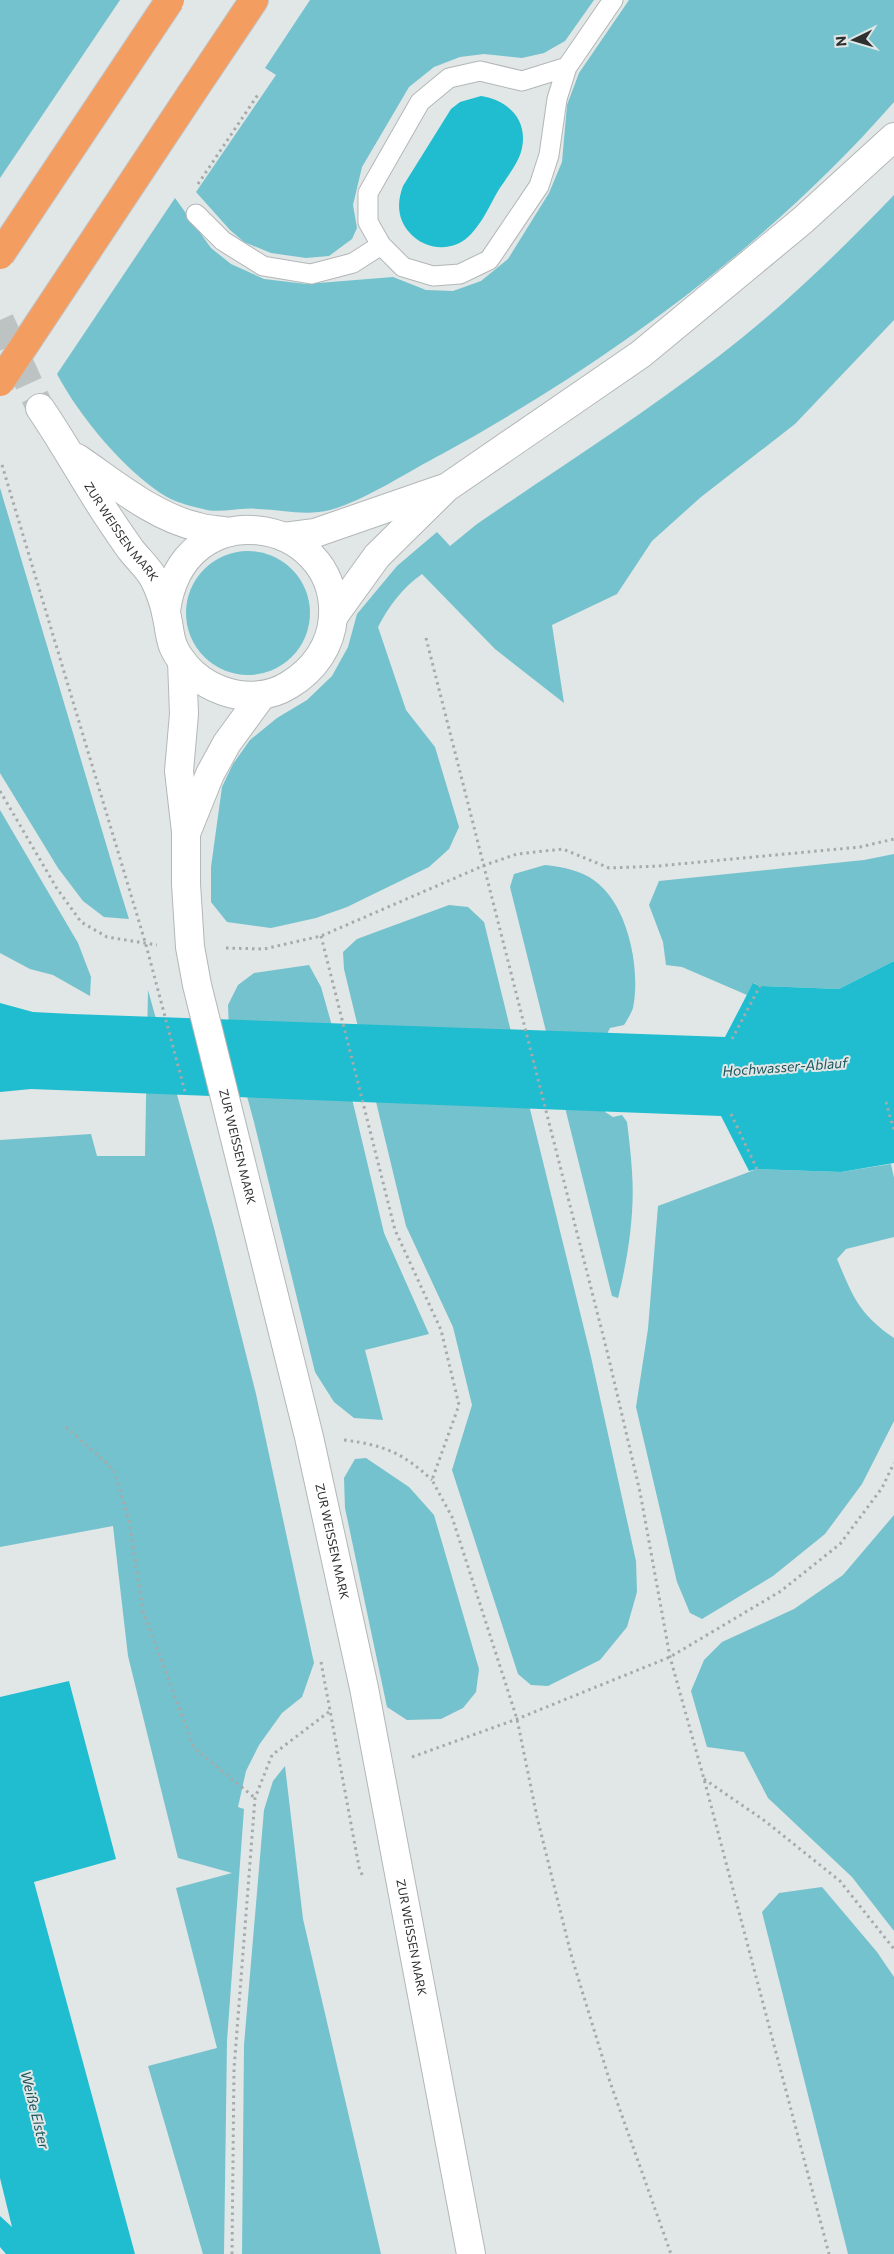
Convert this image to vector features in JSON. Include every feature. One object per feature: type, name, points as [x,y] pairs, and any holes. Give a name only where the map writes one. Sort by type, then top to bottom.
[{"type":"highway","points":[[0,255],[170,0]]},
{"type":"highway","points":[[0,382],[254,0]]},
{"type":"main road","points":[[333,617],[377,556],[446,488],[641,354],[804,220],[894,137]]},
{"type":"main road","name":"ZUR WEISSEN MARK","points":[[40,408],[71,454],[107,514],[153,577],[166,612],[173,646],[182,661],[209,686],[244,696],[262,695],[290,684],[303,676],[318,660],[328,639],[333,617],[331,597],[326,578],[315,561],[302,548],[284,537],[266,531],[247,530],[229,532],[212,538],[197,548],[184,561],[169,593],[166,612]]},
{"type":"main road","name":"ZUR WEISSEN MARK","points":[[71,454],[127,492],[173,519],[197,527],[229,532]]},
{"type":"main road","points":[[284,537],[314,533],[446,488]]},
{"type":"main road","name":"ZUR WEISSEN MARK","points":[[182,661],[184,714],[179,771],[186,832],[186,884],[190,947],[197,985],[309,1437],[364,1688],[472,2254]]},
{"type":"main road","name":"ZUR WEISSEN MARK","points":[[186,832],[210,774],[227,743],[262,695]]},
{"type":"lane","points":[[567,67],[522,81],[480,72],[449,78],[420,102],[368,193],[368,222],[381,245],[404,267],[434,276],[460,274],[489,260],[539,186],[549,155],[557,99],[567,67],[613,0]]},
{"type":"lane","points":[[196,214],[223,241],[263,266],[311,274],[353,263],[381,245]]},
{"type":"path","points":[[193,191],[258,93]]},
{"type":"path","points":[[2,465],[146,945],[186,1096]]},
{"type":"path","points":[[426,638],[485,865],[631,1456],[670,1657],[829,2254]]},
{"type":"path","points":[[0,791],[56,887],[81,922],[107,937],[146,945],[264,948],[321,936],[485,865],[517,854],[563,849],[609,868],[658,866],[860,847],[894,840]]},
{"type":"path","points":[[321,936],[395,1230],[441,1330],[459,1405],[432,1480]]},
{"type":"path","points":[[732,1039],[760,986]]},
{"type":"path","points":[[886,1102],[894,1131]]},
{"type":"path","points":[[730,1114],[758,1169]]},
{"type":"path","points":[[66,1427],[114,1470],[129,1520],[143,1611],[194,1748],[255,1798]]},
{"type":"path","points":[[309,1437],[372,1443],[411,1460],[432,1480],[452,1516],[517,1718],[536,1817],[572,1958],[610,2082],[671,2254]]},
{"type":"path","points":[[378,1769],[517,1718],[670,1657],[781,1591],[840,1544],[882,1488],[894,1464]]},
{"type":"path","points":[[232,2254],[234,2068],[255,1798],[272,1755],[330,1711],[320,1658]]},
{"type":"path","points":[[704,1779],[764,1821],[840,1881],[893,1947]]},
{"type":"shaded area","points":[[0,0],[120,0],[0,178]]},
{"type":"shaded area","points":[[310,0],[594,0],[565,41],[544,53],[522,58],[484,54],[460,57],[434,67],[409,87],[362,167],[353,205],[357,228],[352,239],[329,256],[306,258],[271,253],[244,242],[230,230],[196,192],[276,75],[265,68]]},
{"type":"shaded area","points":[[629,0],[894,0],[894,102],[845,155],[794,205],[683,298],[625,340],[504,418],[387,485],[344,505],[321,512],[303,513],[252,509],[213,511],[186,505],[167,497],[151,487],[120,459],[91,425],[57,374],[175,198],[211,248],[231,264],[264,279],[306,284],[393,277],[426,290],[453,291],[481,281],[508,259],[549,193],[562,162],[567,105],[579,73]]},
{"type":"shaded area","points":[[894,195],[894,320],[795,424],[701,497],[652,541],[617,594],[552,625],[564,703],[495,649],[422,574],[402,591],[391,605],[378,627],[406,710],[435,747],[459,827],[449,849],[429,867],[347,907],[316,918],[271,928],[227,922],[211,902],[211,867],[222,787],[233,764],[250,740],[277,718],[307,700],[332,676],[348,647],[357,614],[397,566],[437,532],[450,546],[477,524],[689,378],[742,338],[788,299]]},
{"type":"shaded area","points":[[0,488],[129,919],[104,917],[83,901],[58,868],[0,773]]},
{"type":"shaded area","points":[[248,551],[272,555],[292,569],[306,589],[310,613],[306,637],[292,657],[272,671],[248,675],[224,671],[204,657],[190,637],[186,613],[190,589],[204,569],[224,555]]},
{"type":"shaded area","points":[[0,810],[78,943],[91,977],[90,996],[53,975],[30,969],[0,953]]},
{"type":"shaded area","points":[[894,854],[894,961],[839,989],[760,986],[754,983],[747,995],[682,967],[666,965],[663,942],[649,905],[659,881],[864,860]]},
{"type":"shaded area","points":[[545,865],[565,868],[584,874],[595,881],[606,892],[616,905],[624,921],[633,957],[635,992],[633,1008],[624,1025],[610,1028],[606,1036],[605,1112],[613,1117],[622,1115],[627,1122],[633,1188],[630,1235],[618,1298],[612,1296],[510,887],[514,874]]},
{"type":"shaded area","points":[[449,905],[468,907],[484,922],[591,1357],[636,1561],[637,1592],[627,1627],[600,1660],[548,1686],[531,1685],[518,1674],[452,1470],[472,1405],[453,1327],[406,1226],[344,969],[343,952],[357,939]]},
{"type":"shaded area","points":[[309,965],[321,987],[349,1086],[384,1233],[429,1334],[365,1350],[383,1420],[354,1418],[334,1402],[315,1372],[254,1122],[229,1030],[228,1005],[238,985],[254,973]]},
{"type":"shaded area","points":[[148,990],[214,1228],[256,1394],[314,1663],[302,1697],[282,1713],[259,1745],[246,1771],[238,1807],[244,1809],[227,2041],[224,2254],[203,2254],[148,2066],[217,2048],[176,1888],[232,1873],[178,1858],[128,1656],[113,1526],[0,1547],[0,1140],[91,1134],[97,1156],[145,1156]]},
{"type":"shaded area","points":[[891,1164],[894,1178],[894,1237],[846,1249],[837,1259],[858,1304],[873,1321],[894,1338],[894,1421],[862,1484],[825,1534],[773,1576],[702,1619],[690,1613],[677,1582],[636,1407],[648,1329],[658,1206],[757,1169],[841,1172]]},
{"type":"shaded area","points":[[366,1458],[409,1487],[434,1515],[479,1669],[476,1692],[463,1708],[441,1719],[407,1720],[387,1707],[345,1508],[344,1478],[355,1459]]},
{"type":"shaded area","points":[[894,1515],[894,1931],[852,1877],[768,1798],[744,1752],[707,1747],[691,1691],[704,1660],[722,1642],[794,1609],[843,1575]]},
{"type":"shaded area","points":[[285,1766],[303,1919],[381,2254],[242,2254],[244,2045],[264,1810],[273,1781]]},
{"type":"shaded area","points":[[822,1887],[877,1952],[894,1977],[894,2254],[848,2254],[762,1912],[779,1893]]},
{"type":"water","points":[[481,96],[490,98],[507,107],[519,120],[523,138],[520,154],[483,218],[472,233],[457,244],[440,247],[431,246],[423,243],[409,232],[402,221],[399,204],[403,186],[451,109],[460,102]]},
{"type":"water","name":"Hochwasser-Ablauf","points":[[894,961],[894,1163],[841,1172],[757,1169],[749,1171],[721,1116],[31,1089],[0,1092],[0,1003],[33,1012],[72,1014],[725,1037],[753,983],[760,986],[839,989]]},
{"type":"water","name":"Weiße Elster","points":[[69,1681],[116,1859],[34,1882],[135,2254],[6,2254],[0,2247],[0,2216],[12,2227],[0,2178],[0,1697]]},
{"type":"tunnel","points":[[0,320],[40,408]]}]
